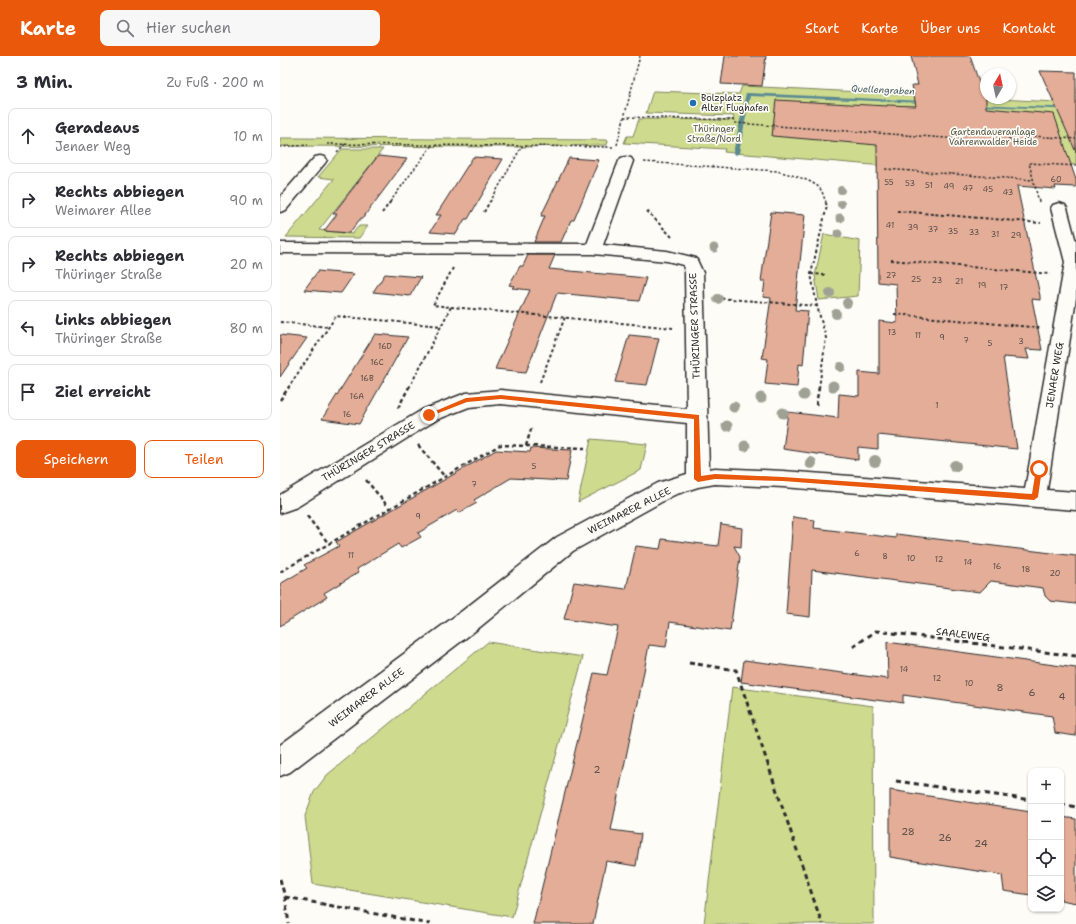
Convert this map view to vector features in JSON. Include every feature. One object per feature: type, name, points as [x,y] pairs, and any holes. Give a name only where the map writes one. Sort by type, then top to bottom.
[{"type":"street","points":[[280,207],[320,160]]},
{"type":"street","points":[[593,249],[626,161]]},
{"type":"street","name":"JENAER WEG","points":[[1034,497],[1073,262],[1061,216]]},
{"type":"street","name":"THÜRINGER STRASSE","points":[[280,248],[593,249],[667,256],[690,262],[694,273],[698,479]]},
{"type":"street","name":"THÜRINGER STRASSE","points":[[280,504],[289,501],[429,415],[466,400],[501,397],[697,417]]},
{"type":"street","name":"WEIMARER ALLEE","points":[[280,762],[471,619],[565,544],[666,489],[698,479],[715,476],[783,479],[1034,497],[1076,502]]},
{"type":"path","points":[[336,143],[617,147],[640,56]]},
{"type":"path","points":[[624,117],[733,120],[735,123],[1003,142],[1017,135],[1076,139]]},
{"type":"path","points":[[382,213],[432,145]]},
{"type":"path","points":[[484,212],[522,146]]},
{"type":"path","points":[[626,161],[777,171],[790,174],[810,182],[821,189],[826,206],[811,274],[817,306],[826,338],[816,405]]},
{"type":"path","points":[[1061,216],[1040,206],[1029,163],[1076,166]]},
{"type":"path","points":[[885,169],[1033,180]]},
{"type":"path","points":[[647,211],[673,238]]},
{"type":"path","points":[[897,211],[1061,216]]},
{"type":"path","points":[[891,260],[1070,275]]},
{"type":"path","points":[[453,268],[433,305],[678,328]]},
{"type":"path","points":[[811,274],[827,275]]},
{"type":"path","points":[[694,296],[817,306]]},
{"type":"path","points":[[396,411],[451,307]]},
{"type":"path","points":[[894,314],[1062,330]]},
{"type":"path","points":[[280,400],[336,316],[441,326]]},
{"type":"path","points":[[538,386],[565,317]]},
{"type":"path","points":[[280,322],[329,327]]},
{"type":"path","points":[[526,446],[532,426]]},
{"type":"path","points":[[413,439],[445,477]]},
{"type":"path","points":[[280,572],[500,445],[585,448]]},
{"type":"path","points":[[365,478],[390,509]]},
{"type":"path","points":[[307,514],[329,544]]},
{"type":"path","name":"SAALEWEG","points":[[853,647],[876,631],[1076,656]]},
{"type":"path","points":[[689,663],[736,670],[822,924]]},
{"type":"path","points":[[896,781],[1028,800]]},
{"type":"path","points":[[1064,805],[1076,807]]},
{"type":"path","points":[[280,879],[285,897],[289,924]]},
{"type":"path","points":[[285,897],[430,924]]},
{"type":"green space","name":"Gartendaueranlage Vahrenwalder Heide","points":[[742,86],[980,98],[980,104],[1016,104],[1016,100],[1076,103],[1076,165],[1026,161],[1021,178],[724,152],[725,149],[624,143],[627,136],[633,136],[639,119],[733,120],[734,116],[646,113],[653,91],[739,94]]},
{"type":"green space","points":[[280,138],[608,140],[607,145],[523,147],[280,146]]},
{"type":"green space","points":[[342,149],[383,149],[319,230],[352,234],[359,226],[368,226],[359,238],[286,237],[334,179],[318,177]]},
{"type":"green space","points":[[824,234],[860,241],[858,296],[819,300],[815,276]]},
{"type":"green space","points":[[591,439],[647,444],[641,470],[578,502]]},
{"type":"green space","points":[[488,642],[583,657],[512,917],[313,884],[305,816],[314,792],[327,775]]},
{"type":"green space","points":[[732,687],[873,706],[874,924],[704,924]]},
{"type":"building","points":[[725,56],[766,56],[762,86],[721,84]]},
{"type":"building","points":[[911,56],[970,56],[980,85],[980,104],[986,104],[986,108],[1054,114],[1076,180],[1076,187],[1055,186],[1056,189],[1017,186],[1040,296],[1040,300],[1032,299],[1042,350],[1026,349],[1029,359],[1003,357],[1017,449],[878,435],[878,449],[858,447],[858,460],[783,449],[788,412],[838,418],[839,394],[859,396],[859,372],[879,374],[879,321],[897,323],[896,284],[878,282],[877,145],[772,136],[776,100],[887,106],[916,106],[912,85],[918,85]]},
{"type":"building","points":[[1040,71],[1076,72],[1076,152]]},
{"type":"building","points":[[378,156],[407,159],[363,218],[361,218],[349,233],[324,231],[337,214],[333,214]]},
{"type":"building","points":[[473,157],[503,159],[468,219],[465,219],[456,234],[430,232],[441,215],[436,215]]},
{"type":"building","points":[[569,158],[599,160],[574,220],[571,220],[561,242],[534,242],[545,216],[541,216]]},
{"type":"building","points":[[771,212],[805,215],[795,310],[808,311],[803,365],[799,364],[797,387],[765,384],[768,359],[762,358],[771,298],[763,297],[765,281],[761,281]]},
{"type":"building","points":[[528,255],[555,255],[549,269],[646,278],[639,301],[557,293],[526,372],[495,369],[530,290],[512,288],[514,286],[509,285],[520,266],[523,266]]},
{"type":"building","points":[[318,271],[354,274],[341,293],[304,290]]},
{"type":"building","points":[[385,274],[421,277],[410,296],[373,292]]},
{"type":"building","points":[[375,334],[408,337],[359,424],[322,419]]},
{"type":"building","points":[[280,335],[307,338],[280,377]]},
{"type":"building","points":[[629,335],[659,338],[647,385],[615,382]]},
{"type":"building","points":[[531,448],[572,450],[566,481],[511,478],[474,500],[477,503],[459,513],[457,510],[418,533],[421,537],[401,548],[398,544],[357,569],[359,572],[324,593],[327,597],[280,626],[280,584],[307,568],[304,565],[339,546],[336,542],[496,450],[530,452]]},
{"type":"building","points":[[793,517],[815,520],[814,528],[896,538],[896,534],[1076,556],[1076,604],[1050,601],[1045,596],[1043,588],[991,581],[980,592],[812,570],[810,617],[786,614]]},
{"type":"building","points":[[721,523],[722,525],[742,528],[741,547],[734,546],[740,557],[730,631],[670,622],[666,647],[649,645],[611,830],[641,834],[636,866],[606,861],[593,924],[533,924],[594,673],[607,675],[618,627],[564,619],[574,582],[626,589],[636,546],[660,549],[662,539],[718,546]]},
{"type":"building","points":[[887,642],[1076,668],[1076,736],[1055,733],[1052,716],[903,695],[903,703],[741,682],[744,660],[888,679]]},
{"type":"building","points":[[890,790],[1028,812],[1028,895],[1004,891],[1002,875],[890,857]]},
{"type":"building","points":[[1064,817],[1076,819],[1076,903],[1064,901]]},
{"type":"waterway","name":"Quellengraben","points":[[736,153],[748,94],[925,102]]},
{"type":"waterway","name":"Quellengraben","points":[[977,105],[1076,109]]},
{"type":"place","name":"Bolzplatz Alter Flughafen","points":[[693,103]]},
{"type":"route","points":[[429,415],[466,400],[501,397],[697,417],[698,479],[715,476],[783,479],[1034,497],[1039,469]]},
{"type":"park label","name":"Thüringer Straße/Nord","points":[[714,134]]}]
